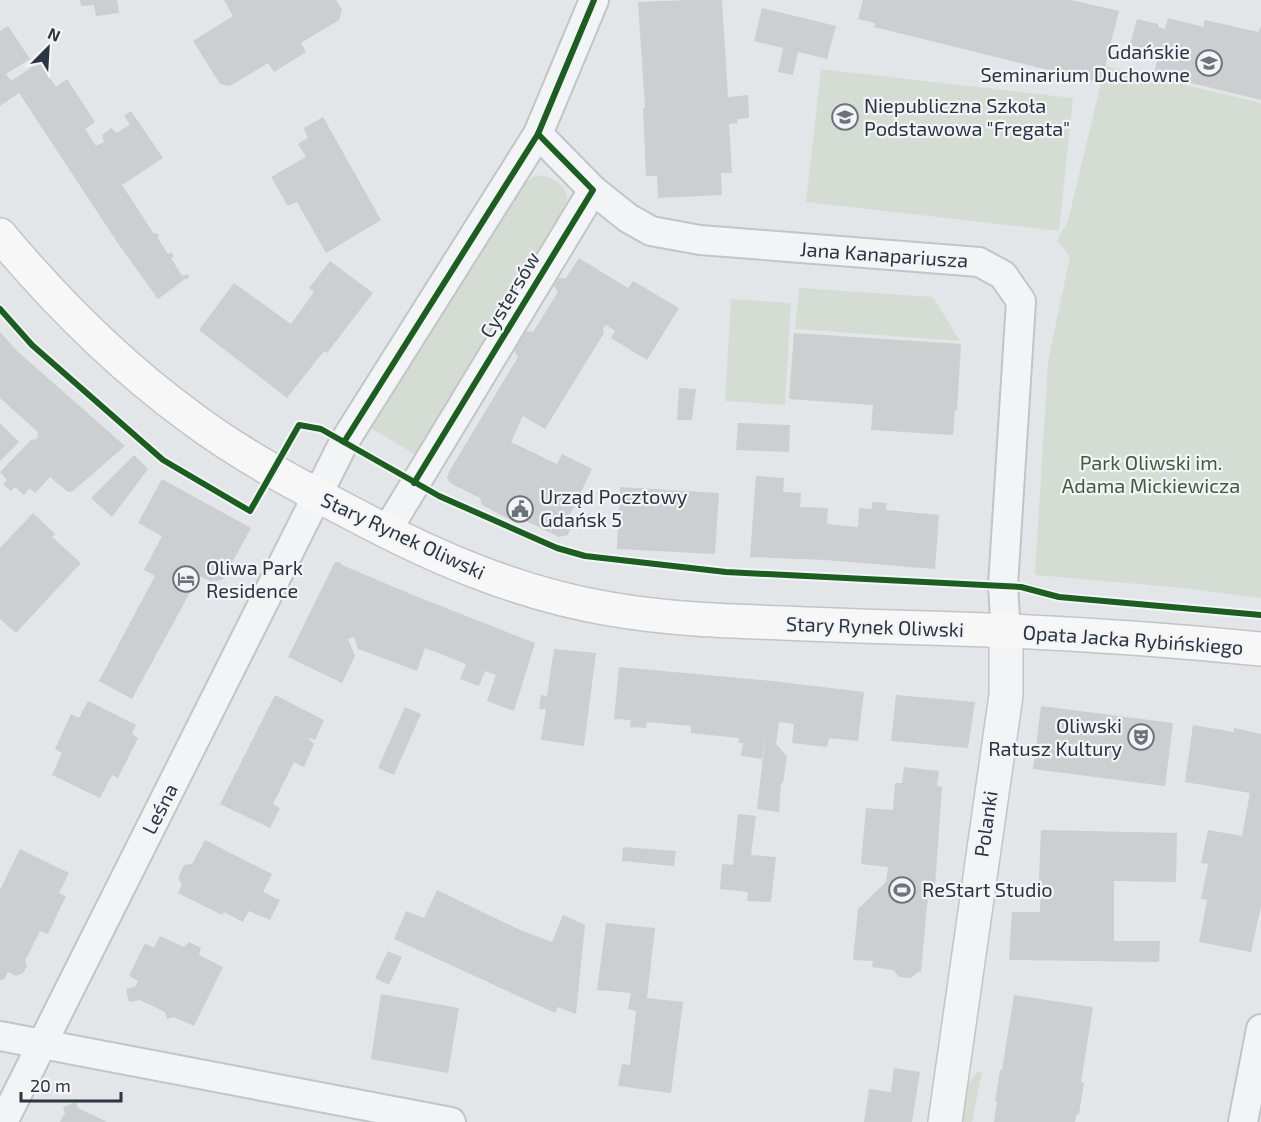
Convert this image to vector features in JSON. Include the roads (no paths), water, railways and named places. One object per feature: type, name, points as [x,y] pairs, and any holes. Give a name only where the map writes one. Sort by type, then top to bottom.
[{"type":"main road","name":"Stary Rynek Oliwski","points":[[0,235],[34,276],[117,358],[190,417],[252,459],[318,496],[386,532],[495,579],[555,598],[611,609],[724,621],[1006,632]]},
{"type":"main road","name":"Opata Jacka Rybińskiego","points":[[1006,632],[1192,642],[1261,649]]},
{"type":"street","points":[[318,496],[344,442],[538,134],[594,0]]},
{"type":"street","points":[[538,134],[593,190]]},
{"type":"street","name":"Cystersów","points":[[386,532],[593,190]]},
{"type":"street","name":"Jana Kanapariusza","points":[[593,190],[628,218],[651,231],[700,240],[979,262],[1003,275],[1021,302],[1003,586],[1006,632]]},
{"type":"street","name":"Leśna","points":[[3,1122],[318,496]]},
{"type":"street","name":"Polanki","points":[[945,1122],[1005,695],[1006,632]]},
{"type":"street","points":[[1243,1122],[1261,1029]]},
{"type":"street","points":[[0,1036],[451,1122]]},
{"type":"place","name":"Gdańskie Seminarium Duchowne","points":[[1209,63]]},
{"type":"place","name":"Niepubliczna Szkoła Podstawowa \"Fregata\"","points":[[845,117]]},
{"type":"place","name":"Urząd Pocztowy Gdańsk 5","points":[[520,509]]},
{"type":"place","name":"Oliwa Park Residence","points":[[186,579]]},
{"type":"place","name":"Oliwski Ratusz Kultury","points":[[1141,737]]},
{"type":"place","name":"ReStart Studio","points":[[902,890]]},
{"type":"park label","name":"Park Oliwski im. Adama Mickiewicza","points":[[1151,474]]}]
